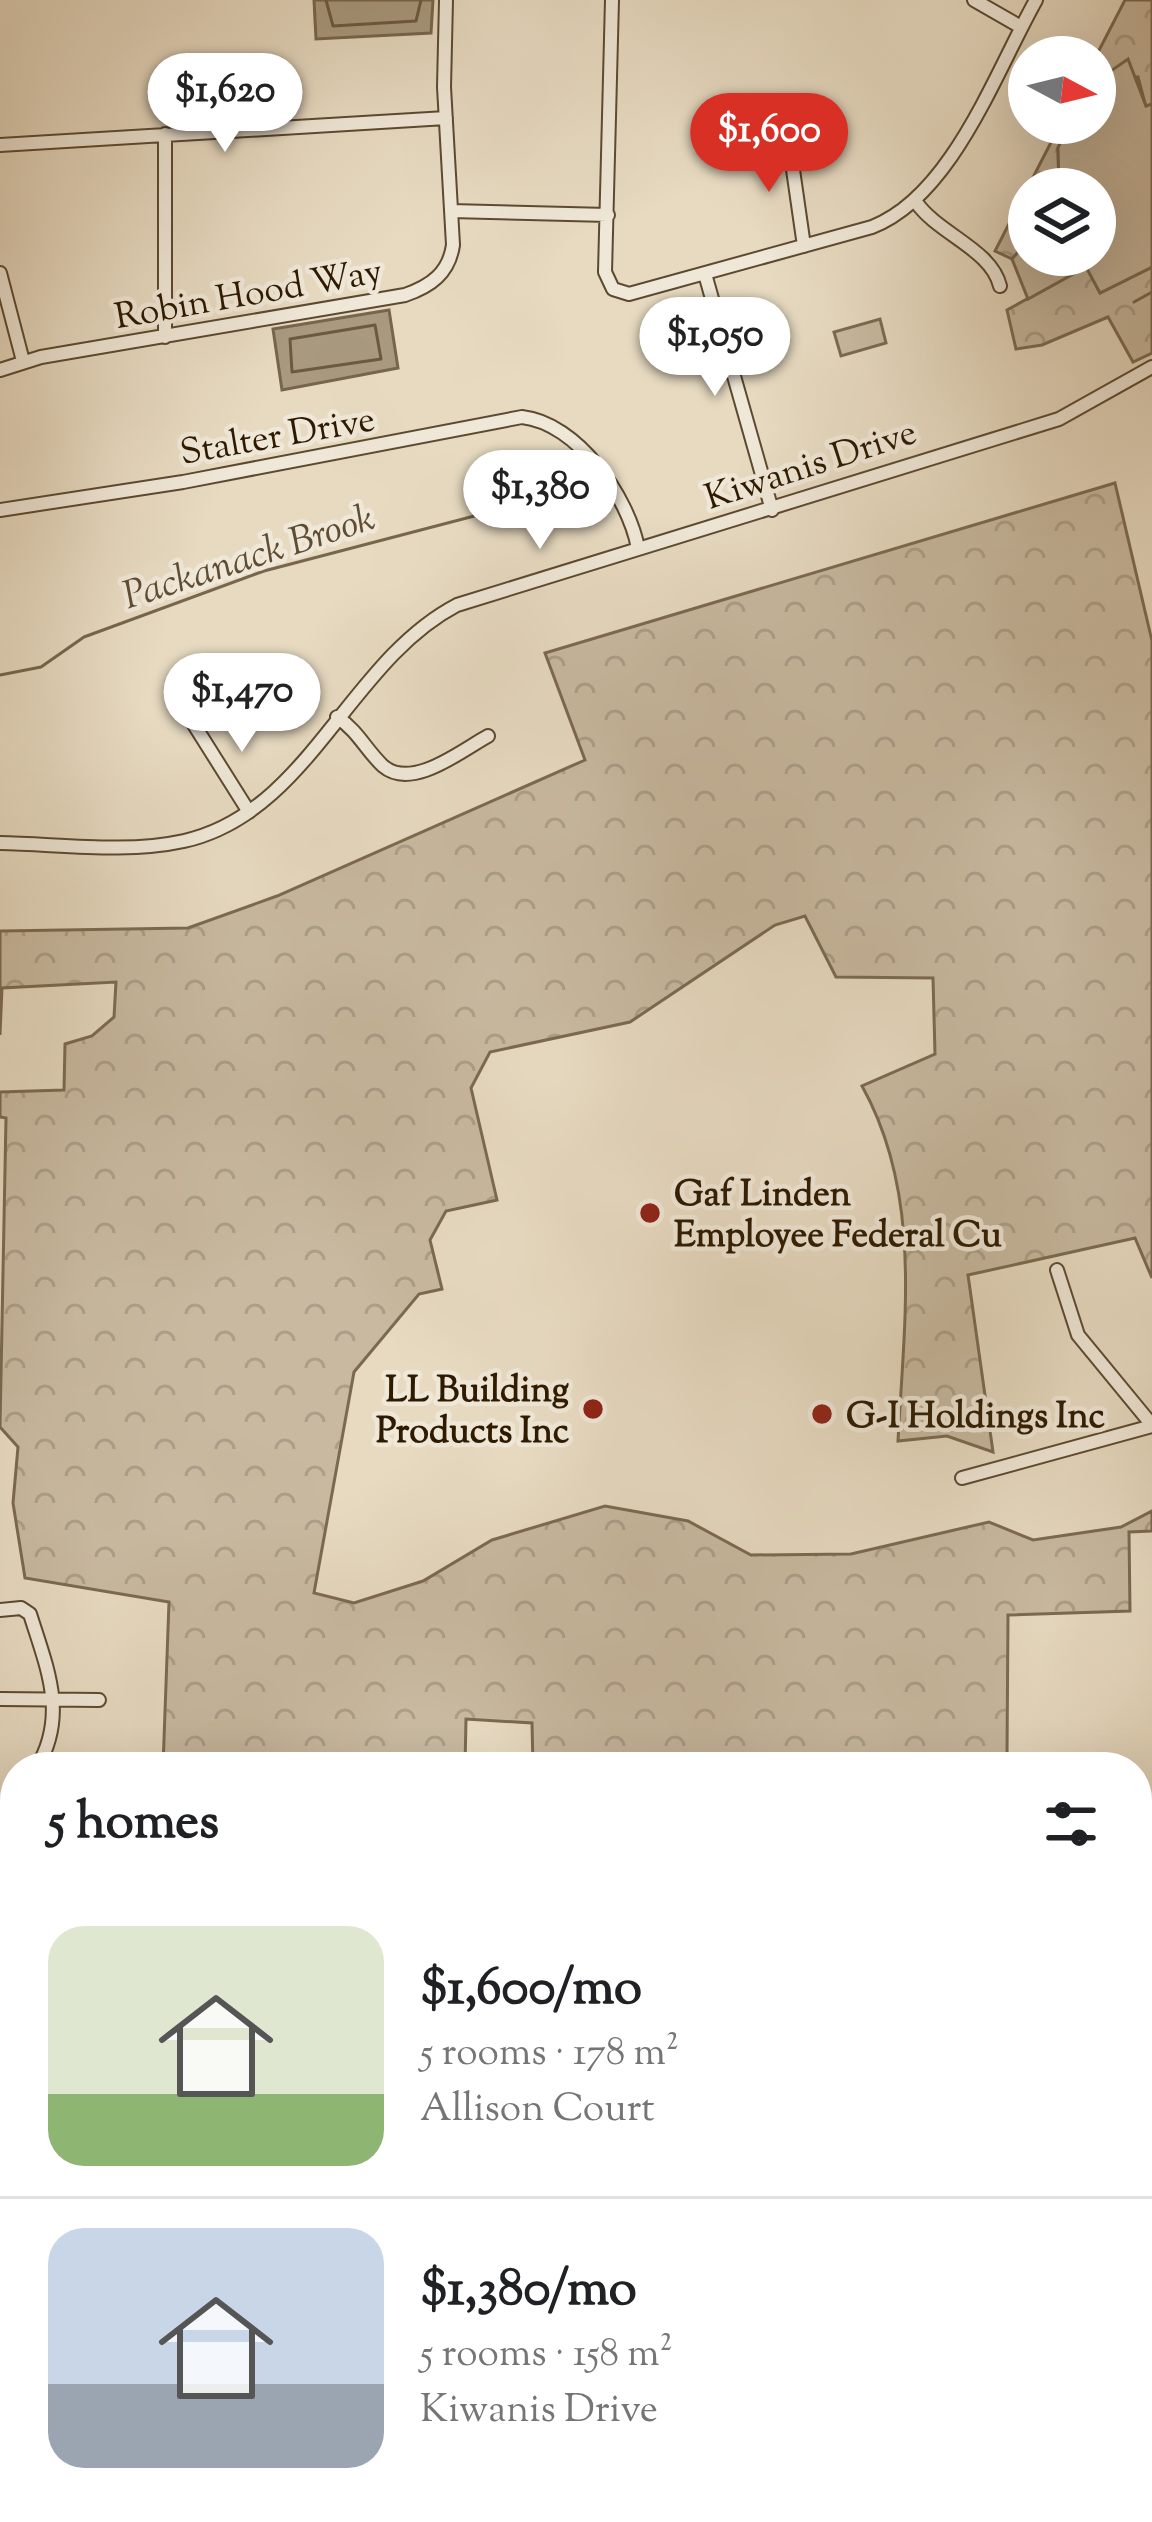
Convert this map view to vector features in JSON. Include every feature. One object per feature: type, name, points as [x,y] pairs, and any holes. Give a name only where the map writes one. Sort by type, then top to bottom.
[{"type":"street","name":"Robin Hood Way","points":[[0,370],[22,361],[418,291],[440,276],[452,256],[446,0]]},
{"type":"street","points":[[612,0],[608,283],[629,294],[888,221],[916,202],[940,175],[1036,0]]},
{"type":"street","points":[[974,0],[1021,27]]},
{"type":"street","points":[[0,145],[446,118]]},
{"type":"street","points":[[165,337],[166,134]]},
{"type":"street","points":[[788,135],[804,246]]},
{"type":"street","points":[[916,202],[938,227],[991,265],[1000,286]]},
{"type":"street","points":[[451,212],[608,215]]},
{"type":"street","points":[[0,273],[22,361]]},
{"type":"street","points":[[705,274],[772,510]]},
{"type":"street","name":"Kiwanis Drive","points":[[0,843],[164,844],[207,835],[249,812],[278,788],[388,656],[435,616],[480,595],[772,510],[1058,418],[1152,368]]},
{"type":"street","name":"Stalter Drive","points":[[0,510],[183,482],[522,417],[548,422],[569,435],[626,509],[638,548]]},
{"type":"street","points":[[338,717],[357,730],[385,767],[402,774],[421,771],[488,736]]},
{"type":"street","points":[[193,723],[249,812]]},
{"type":"street","points":[[962,1478],[1152,1425],[1078,1335],[1057,1270]]},
{"type":"street","points":[[0,1610],[21,1608],[30,1614],[56,1700],[45,1752]]},
{"type":"street","points":[[0,1699],[99,1700]]},
{"type":"green space","points":[[1125,0],[1152,0],[1152,104],[1146,107],[1138,77],[1116,80],[1116,36],[1106,36]]},
{"type":"green space","points":[[1128,59],[1146,106],[1152,104],[1152,267],[1100,293],[1091,276],[1116,276],[1116,168],[1058,168],[1058,148],[1060,144],[1116,144],[1116,67]]},
{"type":"green space","points":[[1050,144],[1060,144],[1058,168],[1038,168]]},
{"type":"green space","points":[[1008,226],[1008,257],[995,251]]},
{"type":"green space","points":[[1152,267],[1152,353],[1133,362],[1108,317],[1042,345],[1016,349],[1007,310],[1069,276],[1092,276],[1100,293]]},
{"type":"green space","points":[[1019,276],[1070,276],[1028,299]]},
{"type":"green space","points":[[880,319],[886,343],[841,356],[834,332]]},
{"type":"green space","points":[[1115,483],[1152,641],[1152,1278],[1135,1238],[968,1275],[993,1452],[947,1436],[898,1441],[905,1305],[902,1215],[881,1128],[862,1086],[935,1054],[933,978],[836,977],[805,916],[775,925],[630,1022],[490,1052],[471,1088],[497,1200],[446,1211],[430,1240],[442,1289],[419,1294],[354,1372],[314,1593],[354,1603],[423,1581],[492,1540],[605,1506],[688,1521],[751,1555],[851,1554],[989,1522],[1033,1540],[1121,1527],[1152,1511],[1152,1531],[1129,1532],[1130,1611],[1008,1615],[1007,1752],[533,1752],[532,1723],[466,1719],[465,1752],[164,1752],[169,1602],[25,1578],[13,1503],[18,1447],[0,1427],[6,1118],[0,1117],[0,1092],[64,1090],[65,1044],[92,1036],[114,1017],[116,982],[2,988],[0,1035],[0,931],[188,928],[277,896],[585,760],[545,653]]},
{"type":"water","points":[[314,0],[433,0],[431,33],[316,39]]},
{"type":"water","points":[[389,310],[398,368],[282,390],[273,329]]},
{"type":"waterway","name":"Packanack Brook","points":[[1134,302],[1152,292]]},
{"type":"waterway","name":"Packanack Brook","points":[[0,675],[41,667],[84,637],[264,571],[520,504]]},
{"type":"place","name":"Gaf Linden Employee Federal Cu","points":[[650,1213]]},
{"type":"place","name":"LL Building Products Inc","points":[[593,1409]]},
{"type":"place","name":"G-I Holdings Inc","points":[[822,1414]]}]
